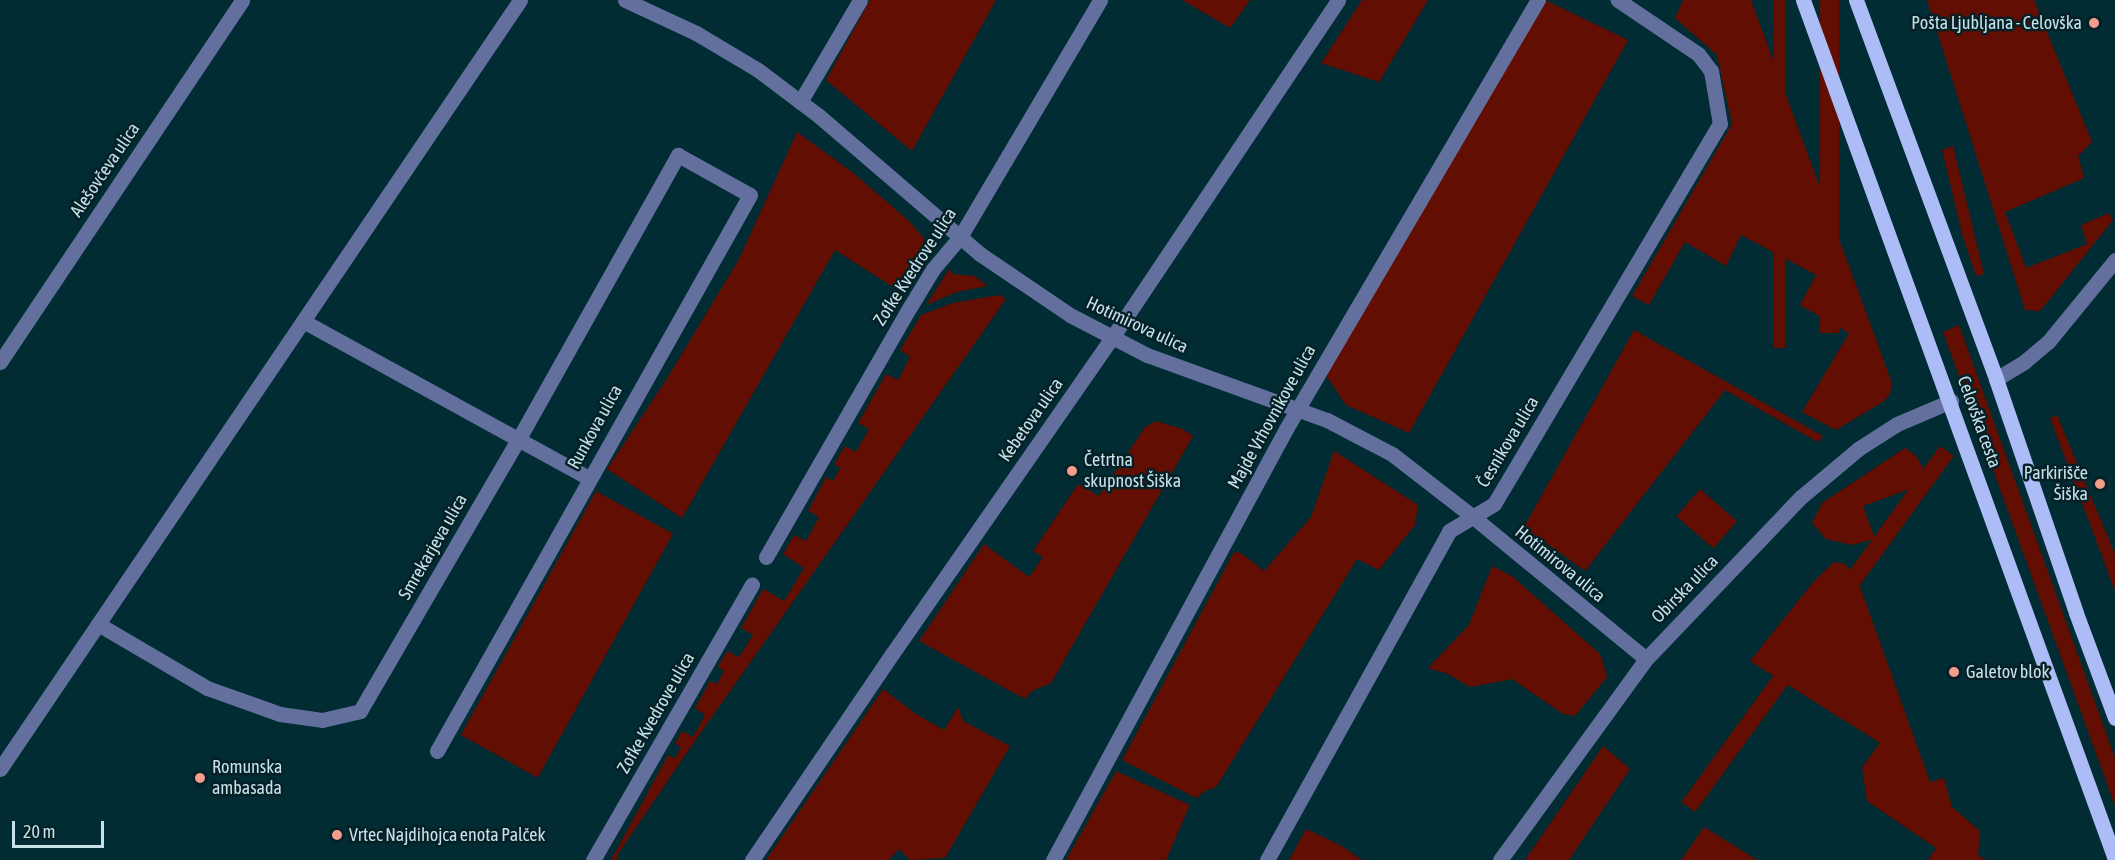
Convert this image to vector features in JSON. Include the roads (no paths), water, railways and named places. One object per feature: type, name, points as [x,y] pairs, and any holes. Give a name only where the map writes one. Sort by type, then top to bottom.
[{"type":"main road","name":"Celovška cesta","points":[[1803,0],[1951,401],[2115,859]]},
{"type":"main road","name":"Celovška cesta","points":[[1856,0],[1996,378],[2076,613],[2115,718]]},
{"type":"street","name":"Alešovčeva ulica","points":[[0,362],[242,0]]},
{"type":"street","points":[[0,769],[520,0]]},
{"type":"street","name":"Hotimirova ulica","points":[[625,0],[723,48],[800,102],[960,237],[1023,286],[1112,338],[1147,355],[1335,423],[1392,454],[1472,516],[1646,659]]},
{"type":"street","points":[[800,102],[860,0]]},
{"type":"street","name":"Zofke Kvedrove ulica","points":[[766,557],[916,297],[933,269],[960,237],[1100,0]]},
{"type":"street","name":"Kebetova ulica","points":[[753,860],[892,654],[1112,338],[1338,0]]},
{"type":"street","name":"Majde Vrhovnikove ulica","points":[[1053,860],[1286,429],[1300,410],[1321,368],[1538,0]]},
{"type":"street","name":"Česnikova ulica","points":[[1267,860],[1449,531],[1494,504],[1720,124],[1711,70],[1698,54],[1618,0]]},
{"type":"street","name":"Smrekarjeva ulica","points":[[98,624],[207,688],[280,714],[322,720],[360,711],[518,440],[678,155]]},
{"type":"street","name":"Runkova ulica","points":[[437,751],[750,195],[678,155]]},
{"type":"street","points":[[1996,378],[2024,362],[2048,342],[2115,260]]},
{"type":"street","points":[[303,321],[589,478]]},
{"type":"street","name":"Obirska ulica","points":[[1500,860],[1646,659],[1809,490],[1858,449],[1896,424],[1951,401]]},
{"type":"street","name":"Zofke Kvedrove ulica","points":[[593,860],[752,585]]},
{"type":"place","name":"Pošta Ljubljana - Celovška","points":[[2094,23]]},
{"type":"place","name":"Četrtna skupnost Šiška","points":[[1072,471]]},
{"type":"place","name":"Parkirišče Šiška","points":[[2100,484]]},
{"type":"place","name":"Galetov blok","points":[[1954,672]]},
{"type":"place","name":"Romunska ambasada","points":[[200,778]]},
{"type":"place","name":"Vrtec Najdihojca enota Palček","points":[[337,835]]}]
